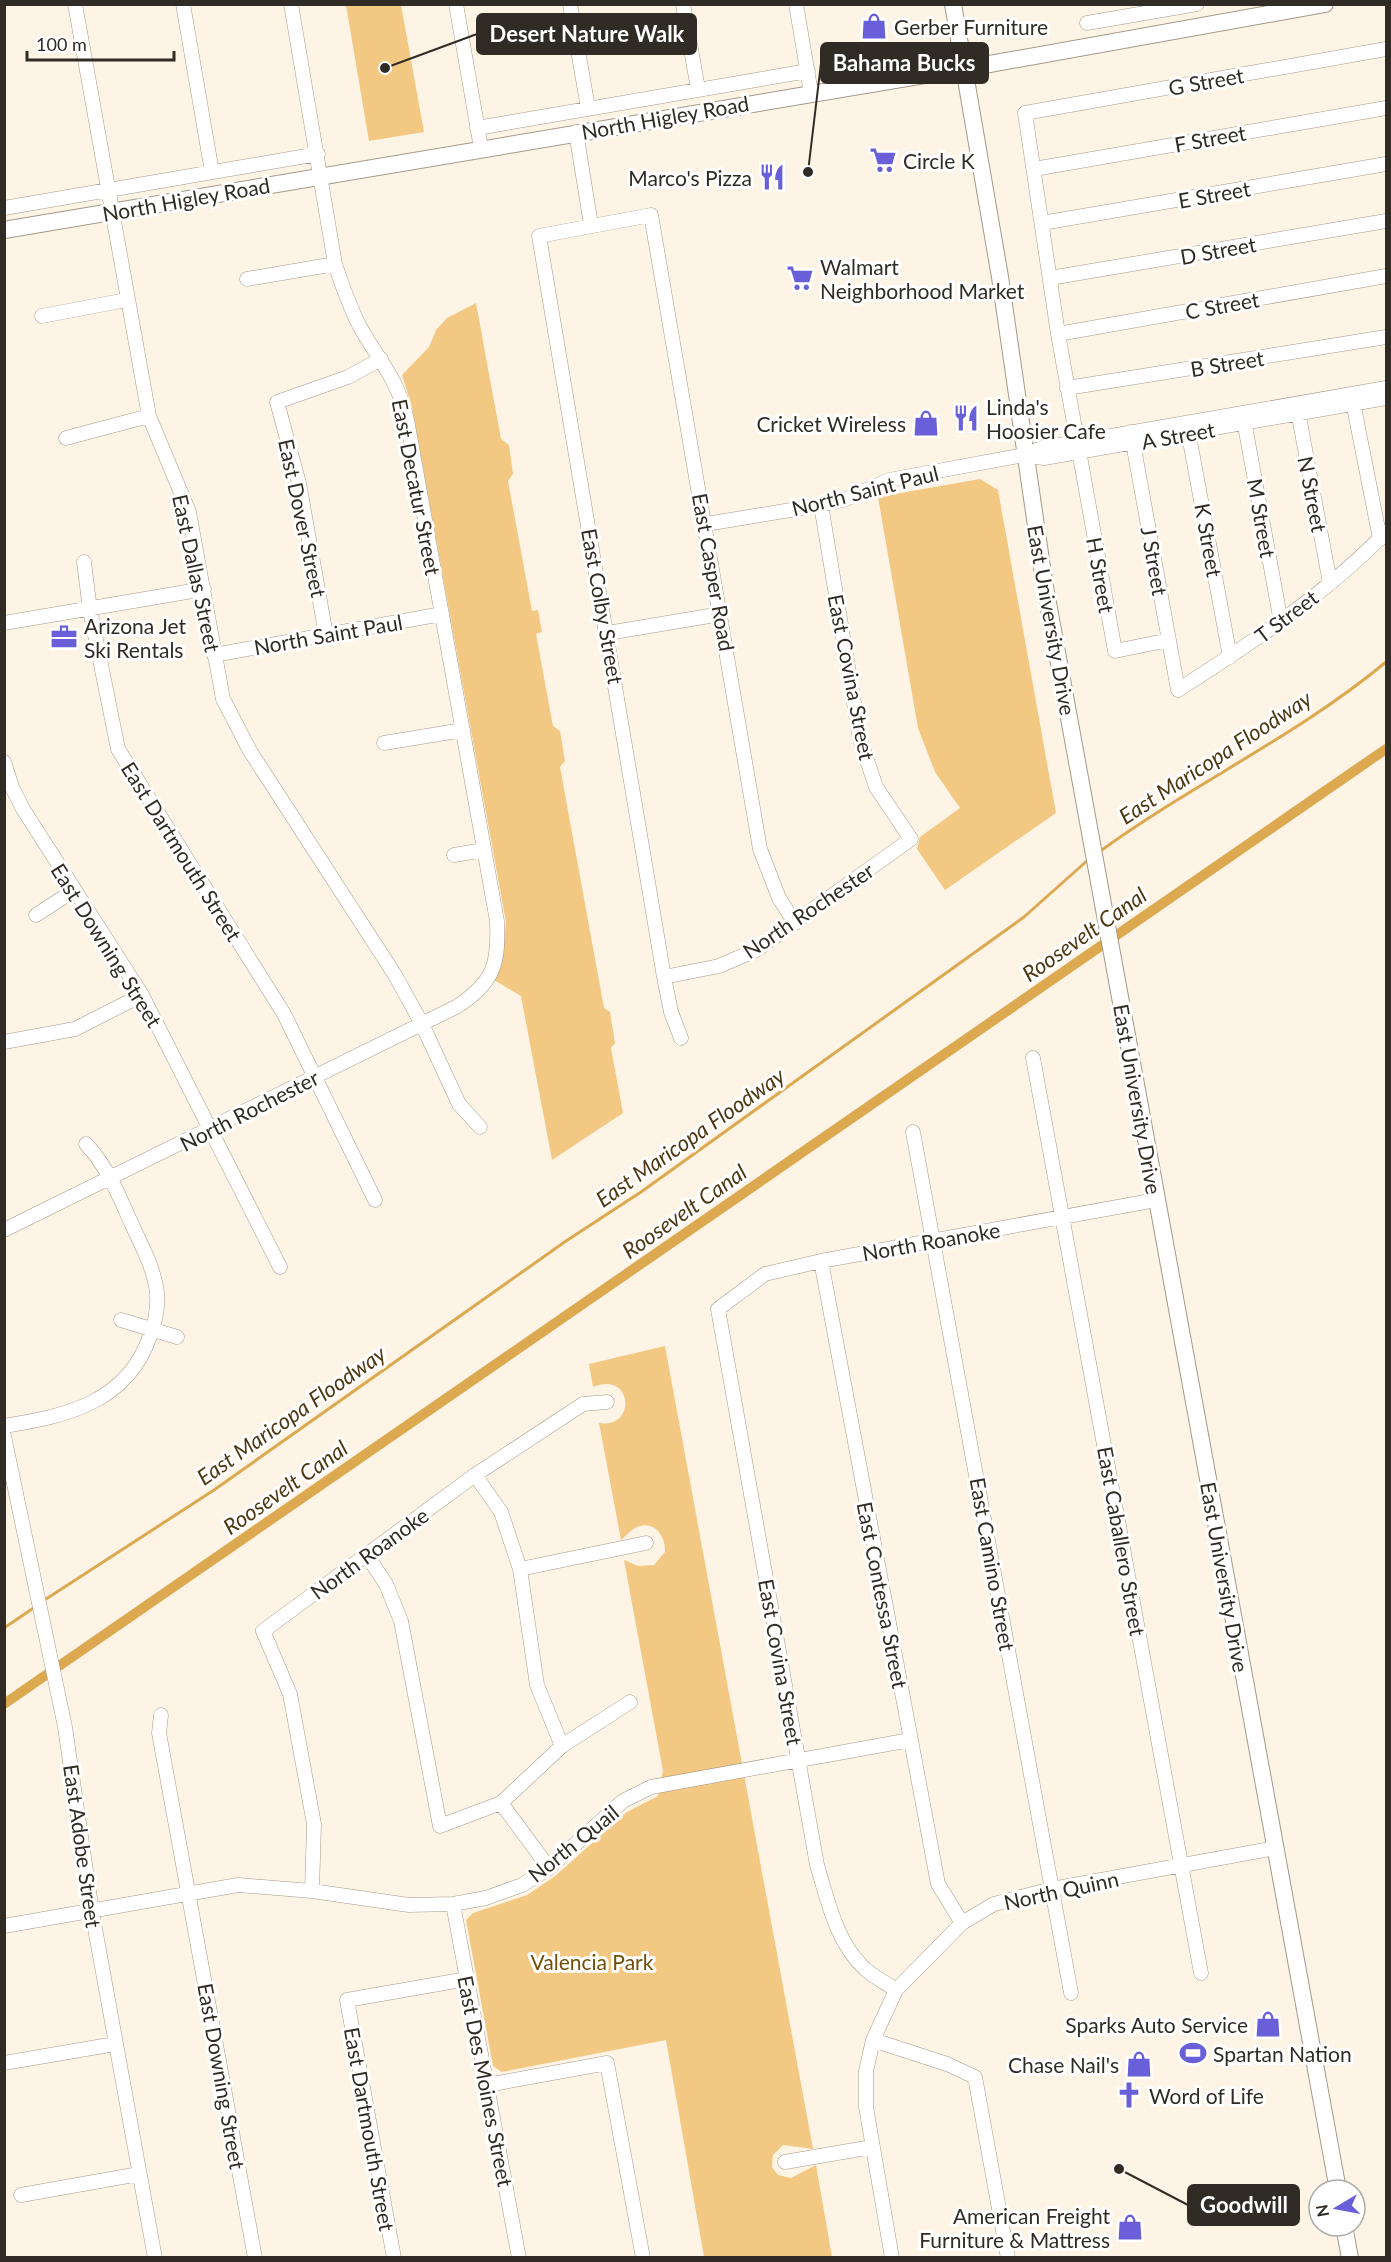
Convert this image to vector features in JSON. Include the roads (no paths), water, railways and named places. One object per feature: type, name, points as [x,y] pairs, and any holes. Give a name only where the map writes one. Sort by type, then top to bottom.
[{"type":"main road","name":"East University Drive","points":[[953,4],[1000,277],[1024,455],[1100,892],[1336,2178]]},
{"type":"main road","name":"North Higley Road","points":[[4,230],[964,68],[1325,4]]},
{"type":"main road","points":[[1346,2238],[1350,2258]]},
{"type":"street","name":"East Dallas Street","points":[[75,4],[126,300],[149,417],[189,512],[223,699],[234,725],[395,975],[422,1024],[459,1104],[480,1127]]},
{"type":"street","points":[[183,4],[213,172]]},
{"type":"street","name":"East Decatur Street","points":[[291,4],[335,264],[347,301],[402,399],[497,921],[496,966],[488,980]]},
{"type":"street","points":[[456,4],[481,148]]},
{"type":"street","points":[[570,4],[588,108]]},
{"type":"street","points":[[683,4],[698,89]]},
{"type":"street","points":[[796,4],[811,93]]},
{"type":"street","points":[[1087,23],[1197,4]]},
{"type":"street","name":"G Street","points":[[1034,169],[1025,113],[1386,49]]},
{"type":"street","name":"North Higley Road","points":[[477,128],[808,71]]},
{"type":"street","name":"F Street","points":[[1034,169],[1386,108]]},
{"type":"street","points":[[576,132],[591,225]]},
{"type":"street","name":"North Higley Road","points":[[4,208],[318,154]]},
{"type":"street","name":"E Street","points":[[1042,223],[1386,164]]},
{"type":"street","points":[[1034,169],[1058,334],[1078,446]]},
{"type":"street","name":"East Casper Road","points":[[591,225],[651,215],[706,524],[760,849],[779,898],[795,923]]},
{"type":"street","name":"D Street","points":[[1050,278],[1386,221]]},
{"type":"street","name":"East Colby Street","points":[[591,225],[539,236],[608,633],[664,977],[671,1012],[681,1038]]},
{"type":"street","points":[[248,279],[335,264]]},
{"type":"street","name":"C Street","points":[[1058,334],[1386,276]]},
{"type":"street","points":[[42,316],[126,300]]},
{"type":"street","name":"B Street","points":[[1067,388],[1386,337]]},
{"type":"street","name":"East Dover Street","points":[[326,635],[299,483],[277,402],[348,377],[381,359]]},
{"type":"street","name":"A Street","points":[[1024,455],[1042,448],[1078,446],[1352,399],[1386,388]]},
{"type":"street","name":"A Street","points":[[1352,399],[1386,398]]},
{"type":"street","points":[[1352,399],[1383,535]]},
{"type":"street","name":"N Street","points":[[1297,409],[1330,583]]},
{"type":"street","points":[[66,438],[149,417]]},
{"type":"street","name":"M Street","points":[[1244,418],[1281,622]]},
{"type":"street","name":"K Street","points":[[1188,428],[1230,657]]},
{"type":"street","name":"J Street","points":[[1132,437],[1178,690]]},
{"type":"street","name":"H Street","points":[[1078,446],[1115,651],[1169,640]]},
{"type":"street","name":"North Saint Paul","points":[[706,524],[821,505],[846,499],[889,480],[1024,455]]},
{"type":"street","name":"East Covina Street","points":[[821,505],[860,739],[876,787],[911,839]]},
{"type":"street","name":"T Street","points":[[1178,690],[1281,622],[1330,583],[1383,535]]},
{"type":"street","name":"East Dartmouth Street","points":[[84,562],[90,610],[118,749],[284,1014],[375,1200]]},
{"type":"street","points":[[4,623],[204,589]]},
{"type":"street","name":"North Saint Paul","points":[[214,654],[442,614]]},
{"type":"street","points":[[608,633],[721,614]]},
{"type":"street","points":[[384,743],[463,730]]},
{"type":"street","name":"East Downing Street","points":[[4,762],[12,787],[23,809],[73,891],[142,995],[212,1128],[280,1267]]},
{"type":"street","name":"North Rochester","points":[[664,977],[719,966],[756,950],[911,839]]},
{"type":"street","points":[[454,855],[484,850]]},
{"type":"street","points":[[36,915],[73,891]]},
{"type":"street","name":"North Rochester","points":[[4,1230],[422,1024],[470,998],[488,980]]},
{"type":"street","points":[[4,1042],[75,1029],[142,995]]},
{"type":"street","name":"East Caballero Street","points":[[1033,1058],[1202,1973]]},
{"type":"street","name":"East Camino Street","points":[[913,1132],[1071,1993]]},
{"type":"street","points":[[4,1426],[59,1416],[97,1400],[119,1384],[135,1367],[146,1349],[153,1329],[158,1302],[152,1268],[111,1179],[99,1157],[86,1144]]},
{"type":"street","name":"North Roanoke","points":[[718,1309],[765,1274],[821,1261],[1156,1200]]},
{"type":"street","name":"East Contessa Street","points":[[821,1261],[938,1884],[962,1923]]},
{"type":"street","name":"East Covina Street","points":[[718,1309],[817,1865],[833,1919],[847,1946],[865,1969],[896,1990]]},
{"type":"street","points":[[121,1320],[177,1337]]},
{"type":"street","name":"North Roanoke","points":[[312,1891],[314,1824],[290,1694],[263,1631],[475,1475],[583,1404],[607,1402]]},
{"type":"street","name":"East Adobe Street","points":[[4,1436],[74,1782],[92,1912],[155,2258]]},
{"type":"street","points":[[475,1475],[501,1512],[520,1569],[537,1685],[562,1746]]},
{"type":"street","points":[[520,1569],[646,1543]]},
{"type":"street","points":[[366,1554],[386,1584],[401,1621],[440,1826],[501,1803],[562,1746],[630,1702]]},
{"type":"street","name":"East Downing Street","points":[[161,1715],[159,1733],[255,2258]]},
{"type":"street","name":"North Quail","points":[[4,1926],[238,1885],[312,1891],[410,1905],[453,1904],[486,1898],[522,1885],[549,1868],[624,1801],[651,1787],[910,1740]]},
{"type":"street","points":[[501,1803],[549,1868]]},
{"type":"street","name":"North Quinn","points":[[873,2040],[896,1990],[962,1923],[994,1904],[1052,1889],[1275,1848]]},
{"type":"street","name":"East Des Moines Street","points":[[453,1904],[519,2258]]},
{"type":"street","name":"East Dartmouth Street","points":[[394,2258],[347,2000],[467,1979]]},
{"type":"street","points":[[892,2258],[872,2147],[865,2088],[873,2040],[947,2064],[975,2077],[1008,2258]]},
{"type":"street","points":[[4,2063],[115,2044]]},
{"type":"street","points":[[487,2085],[607,2063],[643,2258]]},
{"type":"street","points":[[785,2162],[872,2147]]},
{"type":"street","points":[[21,2195],[140,2174]]},
{"type":"waterway","name":"East Maricopa Floodway","points":[[1099,852],[1134,827],[1281,737],[1352,689],[1386,662]]},
{"type":"waterway","name":"Roosevelt Canal","points":[[4,1704],[1386,749]]},
{"type":"waterway","name":"East Maricopa Floodway","points":[[43,1601],[214,1490],[566,1241],[641,1192],[1024,917],[1089,859]]},
{"type":"waterway","name":"East Maricopa Floodway","points":[[4,1628],[35,1607]]},
{"type":"place","name":"Gerber Furniture","points":[[874,26]]},
{"type":"place","name":"Desert Nature Walk","points":[[385,68]]},
{"type":"place","name":"Circle K","points":[[883,160]]},
{"type":"place","name":"Bahama Bucks","points":[[808,172]]},
{"type":"place","name":"Marco's Pizza","points":[[772,177]]},
{"type":"place","name":"Walmart Neighborhood Market","points":[[800,278]]},
{"type":"place","name":"Linda's Hoosier Cafe","points":[[966,418]]},
{"type":"place","name":"Cricket Wireless","points":[[926,423]]},
{"type":"place","name":"Arizona Jet Ski Rentals","points":[[64,637]]},
{"type":"place","name":"Sparks Auto Service","points":[[1268,2024]]},
{"type":"place","name":"Spartan Nation","points":[[1193,2053]]},
{"type":"place","name":"Chase Nail's","points":[[1139,2064]]},
{"type":"place","name":"Word of Life","points":[[1129,2095]]},
{"type":"place","name":"Goodwill","points":[[1119,2169]]},
{"type":"place","name":"American Freight Furniture & Mattress","points":[[1130,2227]]},
{"type":"park label","name":"Valencia Park","points":[[592,1961]]}]
